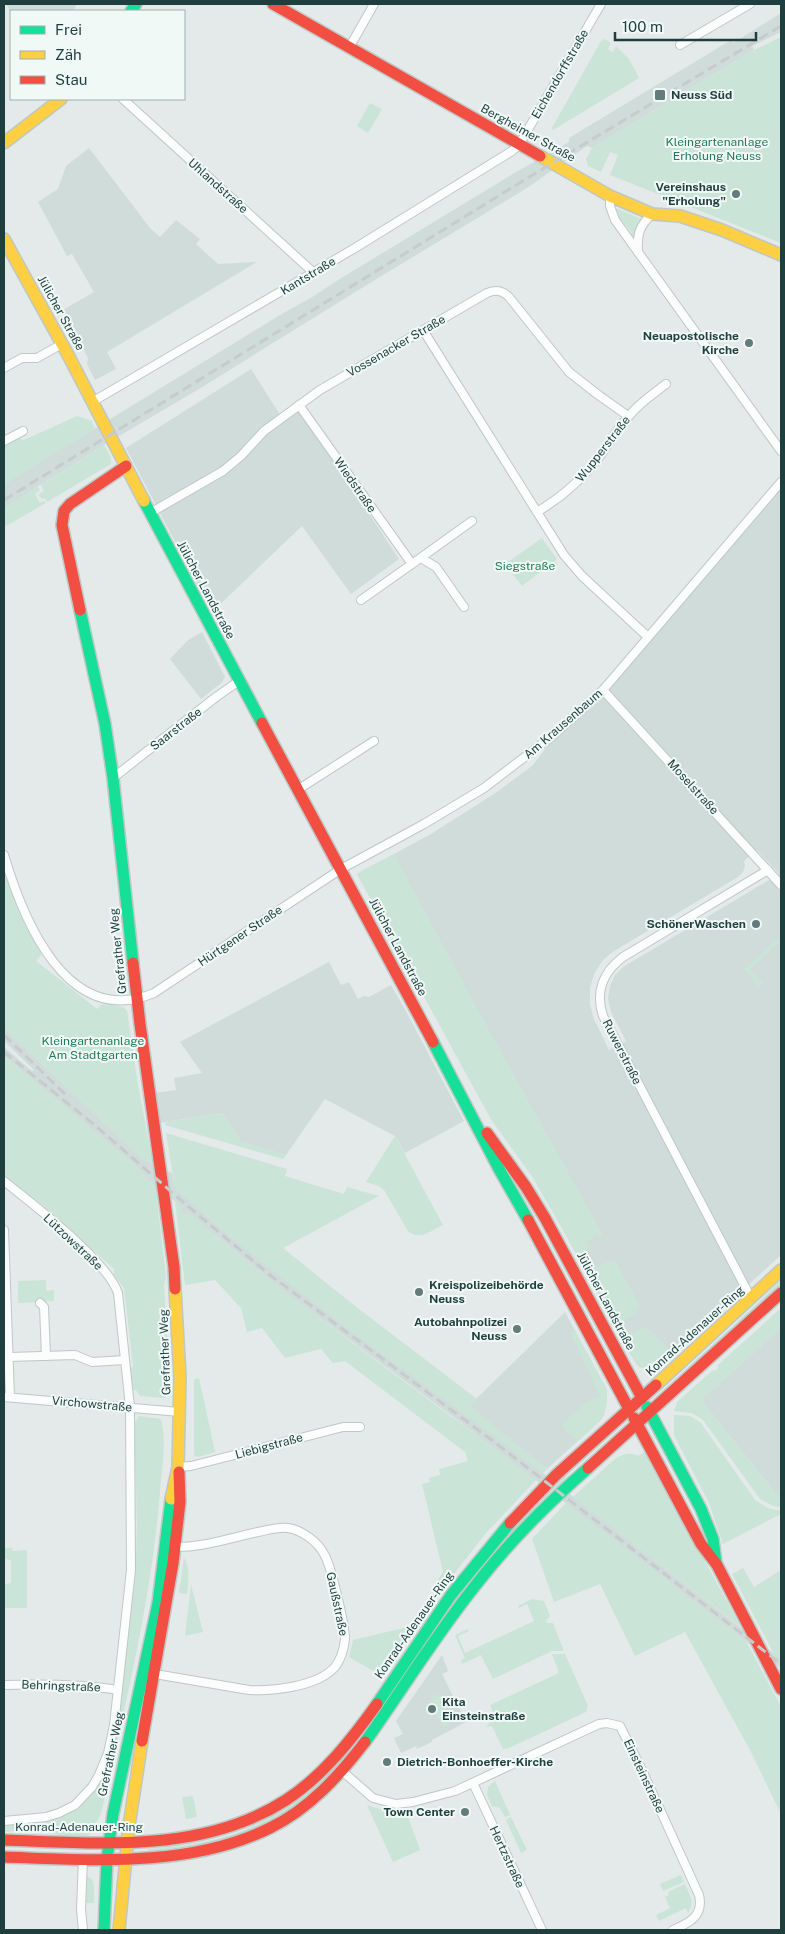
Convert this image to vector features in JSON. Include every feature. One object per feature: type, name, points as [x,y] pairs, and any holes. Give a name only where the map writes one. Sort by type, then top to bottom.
[{"type":"main road","name":"Bergheimer Straße","points":[[273,4],[519,145],[582,178],[610,196],[652,214],[680,216],[722,230],[781,255]]},
{"type":"main road","points":[[4,143],[60,100]]},
{"type":"main road","name":"Jülicher Straße","points":[[4,239],[92,402]]},
{"type":"main road","name":"Jülicher Landstraße","points":[[92,402],[495,1161],[540,1240],[701,1544],[717,1565],[781,1689]]},
{"type":"main road","name":"Grefrather Weg","points":[[104,1930],[107,1859],[121,1768],[171,1547],[181,1483],[178,1468],[180,1412],[178,1325],[174,1267],[160,1160],[150,1107],[113,778],[103,715],[62,525],[64,511],[70,504],[126,466]]},
{"type":"main road","name":"Jülicher Landstraße","points":[[473,1117],[483,1127],[540,1210],[701,1509],[713,1539],[717,1565]]},
{"type":"main road","name":"Konrad-Adenauer-Ring","points":[[4,1840],[126,1843],[189,1836],[234,1826],[259,1817],[280,1805],[322,1773],[337,1757],[448,1599],[510,1523],[556,1476],[781,1270]]},
{"type":"main road","name":"Konrad-Adenauer-Ring","points":[[4,1857],[83,1860],[145,1857],[211,1849],[268,1830],[301,1809],[326,1788],[342,1771],[376,1726],[462,1602],[501,1553],[566,1489],[781,1293]]},
{"type":"main road","name":"Grefrather Weg","points":[[119,1930],[126,1843],[134,1786],[168,1604],[171,1547]]},
{"type":"street","points":[[349,48],[374,4]]},
{"type":"street","name":"Eichendorffstraße","points":[[519,145],[601,4]]},
{"type":"street","points":[[680,45],[750,4]]},
{"type":"street","name":"Uhlandstraße","points":[[123,100],[314,273]]},
{"type":"street","name":"Kantstraße","points":[[92,402],[314,273],[498,161],[519,145]]},
{"type":"street","points":[[610,196],[609,201],[612,215],[638,254],[781,450]]},
{"type":"street","points":[[638,254],[638,232],[642,224],[652,214]]},
{"type":"street","name":"Vossenacker Straße","points":[[150,513],[223,471],[241,456],[264,431],[320,390],[487,293],[494,291],[501,292],[509,297],[569,372],[628,416]]},
{"type":"street","points":[[424,330],[571,564],[648,636]]},
{"type":"street","points":[[4,368],[22,358],[37,358],[62,344]]},
{"type":"street","name":"Wupperstraße","points":[[537,512],[562,497],[583,477],[628,416],[642,402],[666,384]]},
{"type":"street","name":"Wiedstraße","points":[[299,405],[412,564]]},
{"type":"street","points":[[4,441],[24,431]]},
{"type":"street","name":"Am Krausenbaum","points":[[341,869],[424,824],[484,788],[544,743],[604,690],[781,482]]},
{"type":"street","points":[[361,600],[472,521]]},
{"type":"street","points":[[421,558],[436,567],[464,607]]},
{"type":"street","name":"Saarstraße","points":[[113,778],[239,681]]},
{"type":"street","name":"Moselstraße","points":[[604,690],[781,885]]},
{"type":"street","points":[[298,789],[374,741]]},
{"type":"street","name":"Hürtgener Straße","points":[[4,855],[13,886],[30,925],[51,959],[65,975],[90,994],[101,999],[113,1001],[137,998],[154,993],[341,869]]},
{"type":"street","name":"Ruwerstraße","points":[[751,1298],[603,1016],[599,996],[601,986],[609,970],[623,957],[768,870]]},
{"type":"street","name":"Lützowstraße","points":[[4,1180],[79,1246],[114,1284],[118,1293],[130,1407]]},
{"type":"street","points":[[4,1230],[9,1357],[7,1397]]},
{"type":"street","points":[[40,1303],[44,1307],[46,1356]]},
{"type":"street","points":[[9,1357],[75,1355],[92,1362],[125,1360]]},
{"type":"street","name":"Virchowstraße","points":[[7,1397],[180,1412]]},
{"type":"street","name":"Grefrather Weg","points":[[75,1804],[92,1787],[99,1775],[108,1753],[114,1725],[131,1570],[130,1407]]},
{"type":"street","name":"Liebigstraße","points":[[178,1468],[343,1427],[360,1427]]},
{"type":"street","name":"Gaußstraße","points":[[155,1674],[249,1690],[264,1691],[284,1688],[316,1680],[327,1674],[340,1658],[345,1641],[328,1562],[320,1548],[310,1538],[289,1528],[274,1529],[200,1546],[171,1547]]},
{"type":"street","name":"Behringstraße","points":[[4,1685],[64,1685],[118,1690]]},
{"type":"street","name":"Einsteinstraße","points":[[342,1771],[373,1798],[396,1804],[441,1796],[473,1784],[598,1724],[607,1723],[620,1726],[699,1895],[700,1909],[695,1918],[673,1930]]},
{"type":"street","name":"Hertzstraße","points":[[473,1784],[542,1930]]},
{"type":"street","name":"Konrad-Adenauer-Ring","points":[[4,1821],[46,1817],[59,1813],[75,1804]]},
{"type":"street","points":[[83,1860],[81,1909],[83,1930]]},
{"type":"shaded area","points":[[6,4],[77,4],[74,10],[10,11]]},
{"type":"shaded area","points":[[781,13],[781,32],[752,46],[754,50],[592,148],[587,146],[527,188],[104,445],[4,508],[4,484],[280,315],[569,142],[569,138],[731,40],[733,43]]},
{"type":"shaded area","points":[[89,148],[150,228],[160,237],[176,220],[200,239],[196,244],[218,264],[257,262],[107,352],[116,369],[95,380],[87,364],[88,358],[63,310],[94,292],[72,254],[67,256],[38,202],[58,189],[66,166]]},
{"type":"shaded area","points":[[251,369],[282,418],[298,406],[399,559],[351,594],[302,526],[212,612],[126,448]]},
{"type":"shaded area","points":[[781,485],[781,1255],[659,1367],[652,1370],[639,1367],[635,1362],[532,1176],[491,1119],[357,874],[431,834],[497,792],[532,766],[553,739],[607,690]],"holes":[[[757,850],[779,874],[623,967],[615,975],[610,986],[608,998],[611,1012],[626,1041],[609,1050],[594,1019],[590,1004],[590,988],[594,974],[603,960],[614,951],[738,877],[743,872],[744,861]]]},
{"type":"shaded area","points":[[202,632],[225,677],[222,682],[201,699],[170,659],[188,640]]},
{"type":"shaded area","points":[[329,962],[341,985],[349,982],[358,999],[364,996],[369,997],[391,985],[464,1121],[405,1153],[395,1136],[325,1099],[286,1155],[241,1142],[223,1113],[158,1123],[154,1093],[176,1090],[174,1078],[202,1073],[180,1042]]},
{"type":"shaded area","points":[[4,1028],[142,1159],[172,1173],[175,1188],[230,1236],[354,1333],[543,1473],[781,1659],[781,1668],[452,1416],[289,1295],[188,1213],[185,1215],[181,1212],[175,1201],[158,1191],[136,1166],[4,1056],[4,1047],[32,1071],[34,1070],[4,1041]]},
{"type":"shaded area","points":[[565,1312],[607,1390],[607,1395],[604,1415],[601,1420],[547,1469],[469,1406]]},
{"type":"shaded area","points":[[781,1328],[781,1500],[701,1400]]},
{"type":"shaded area","name":"Kita Einsteinstraße","points":[[442,1655],[448,1671],[442,1674],[466,1722],[432,1740],[432,1742],[417,1749],[416,1746],[401,1753],[394,1738],[403,1734],[396,1721]]},
{"type":"green space","name":"Kleingartenanlage Erholung Neuss","points":[[781,37],[781,243],[610,175],[618,155],[610,152],[601,172],[588,166],[586,159],[592,148],[754,50]]},
{"type":"green space","points":[[605,39],[611,43],[608,49],[613,52],[616,46],[629,59],[639,78],[553,130],[552,128],[601,41]]},
{"type":"green space","points":[[370,103],[382,109],[368,133],[357,126]]},
{"type":"green space","points":[[614,207],[641,219],[636,227],[634,241],[630,235],[632,233],[622,220],[620,222],[614,213]]},
{"type":"green space","points":[[77,416],[92,421],[95,429],[4,484],[4,444],[17,438],[24,440]]},
{"type":"green space","points":[[104,445],[111,458],[111,464],[47,502],[45,498],[42,499],[38,495],[44,491],[41,485]]},
{"type":"green space","points":[[37,486],[40,490],[35,494],[40,503],[44,501],[46,503],[4,527],[4,508]]},
{"type":"green space","name":"Siegstraße","points":[[542,538],[557,559],[522,586],[505,564]]},
{"type":"green space","points":[[394,854],[604,1237],[602,1238],[597,1233],[586,1243],[591,1248],[579,1258],[532,1176],[491,1119],[359,877],[361,871]]},
{"type":"green space","name":"Kleingartenanlage Am Stadtgarten","points":[[4,871],[25,925],[42,954],[36,961],[97,1009],[102,1004],[123,1007],[127,1011],[138,1085],[153,1164],[142,1159],[4,1028]]},
{"type":"green space","points":[[781,936],[781,941],[750,969],[763,983],[759,987],[744,969]]},
{"type":"green space","points":[[4,1056],[136,1166],[158,1191],[157,1199],[166,1277],[164,1285],[170,1386],[165,1398],[140,1396],[136,1390],[133,1390],[130,1369],[133,1366],[124,1288],[114,1275],[114,1269],[51,1212],[4,1175]]},
{"type":"green space","points":[[223,1113],[241,1142],[286,1155],[283,1159],[165,1125],[166,1122]]},
{"type":"green space","points":[[166,1133],[287,1169],[285,1176],[344,1194],[347,1187],[379,1196],[283,1248],[355,1306],[477,1399],[470,1406],[547,1469],[543,1473],[340,1323],[260,1261],[175,1188]]},
{"type":"green space","points":[[395,1136],[443,1225],[425,1234],[417,1235],[408,1231],[384,1190],[379,1186],[366,1182]]},
{"type":"green space","points":[[175,1201],[183,1209],[181,1212],[185,1215],[188,1212],[316,1316],[536,1480],[486,1533],[433,1601],[433,1588],[443,1572],[422,1484],[430,1482],[429,1478],[440,1475],[439,1469],[468,1461],[465,1452],[345,1361],[333,1363],[321,1349],[285,1358],[262,1328],[247,1332],[241,1308],[215,1280],[185,1285]]},
{"type":"green space","points":[[611,1260],[616,1262],[639,1304],[634,1314],[616,1323],[614,1323],[587,1273]]},
{"type":"green space","points":[[781,1279],[781,1286],[666,1391],[665,1389]]},
{"type":"green space","points":[[46,1280],[46,1291],[54,1290],[54,1301],[18,1303],[18,1281]]},
{"type":"green space","points":[[781,1308],[781,1328],[701,1400],[781,1500],[780,1507],[773,1506],[760,1499],[703,1420],[692,1413],[674,1411],[677,1402],[713,1370],[715,1371],[719,1367],[717,1366]]},
{"type":"green space","points":[[645,1327],[673,1354],[663,1363],[654,1368],[647,1369],[637,1364],[622,1338]]},
{"type":"green space","points":[[575,1331],[607,1390],[606,1407],[600,1420],[577,1442],[561,1425],[585,1403],[600,1396],[570,1333]]},
{"type":"green space","points":[[199,1378],[215,1452],[198,1457],[194,1455],[194,1379]]},
{"type":"green space","points":[[674,1415],[690,1416],[701,1423],[755,1500],[768,1508],[781,1511],[781,1514],[723,1544],[709,1503],[674,1435]]},
{"type":"green space","points":[[139,1416],[161,1419],[164,1437],[163,1464],[151,1572],[144,1613],[101,1814],[87,1838],[50,1833],[49,1829],[14,1828],[14,1831],[4,1832],[4,1825],[43,1822],[71,1812],[93,1791],[111,1755],[120,1715],[134,1581],[137,1516],[134,1424]]},
{"type":"green space","points":[[610,1433],[611,1435],[570,1472],[353,1749],[323,1783],[285,1814],[244,1834],[215,1842],[148,1852],[148,1849],[199,1843],[230,1835],[269,1817],[304,1794],[334,1766],[361,1734],[457,1595],[498,1544],[535,1503]]},
{"type":"green space","points":[[645,1452],[741,1627],[573,1497],[616,1458],[627,1454],[638,1456]]},
{"type":"green space","points":[[566,1503],[746,1641],[781,1707],[781,1814],[750,1750],[685,1632],[635,1656],[600,1584],[554,1602],[532,1539]]},
{"type":"green space","points":[[4,1548],[12,1548],[13,1551],[27,1550],[27,1608],[5,1608],[5,1584],[11,1583],[11,1560],[4,1559]]},
{"type":"green space","points":[[184,1558],[188,1570],[187,1594],[179,1593]]},
{"type":"green space","points":[[743,1568],[754,1587],[781,1570],[781,1659],[774,1654],[732,1574]]},
{"type":"green space","points":[[191,1585],[203,1632],[185,1636]]},
{"type":"green space","points":[[532,1599],[544,1601],[550,1616],[546,1621],[547,1623],[553,1623],[564,1651],[552,1651],[493,1679],[481,1655],[462,1664],[461,1660],[465,1658],[455,1635],[468,1629],[469,1631],[458,1636],[465,1653],[534,1621],[527,1604],[519,1608],[518,1606]]},
{"type":"green space","points":[[416,1625],[382,1676],[349,1657],[353,1640]]},
{"type":"green space","points":[[552,1654],[565,1654],[588,1706],[586,1712],[509,1748],[503,1749],[492,1726],[486,1727],[496,1719],[490,1705],[559,1673]]},
{"type":"green space","points":[[440,1695],[450,1722],[447,1727],[442,1725],[431,1703],[433,1696]]},
{"type":"green space","points":[[495,1781],[510,1815],[505,1817],[500,1808],[492,1806],[487,1795],[488,1787]]},
{"type":"green space","points":[[193,1796],[197,1817],[186,1819],[182,1797]]},
{"type":"green space","points":[[367,1805],[392,1813],[406,1811],[420,1850],[393,1862]]},
{"type":"green space","points":[[511,1817],[527,1850],[521,1853],[506,1820]]},
{"type":"green space","points":[[681,1875],[684,1882],[663,1891],[660,1884]]},
{"type":"green space","points":[[86,1876],[92,1879],[94,1885],[94,1903],[85,1903]]},
{"type":"green space","points":[[685,1884],[692,1902],[688,1913],[686,1908],[659,1921],[656,1915],[670,1908],[665,1897],[669,1895],[668,1892]]},
{"type":"railway","points":[[4,500],[526,179],[781,26]]},
{"type":"railway","points":[[4,1035],[66,1095]]},
{"type":"railway","points":[[4,1052],[97,1127],[270,1275],[493,1441],[781,1664]]},
{"type":"traffic: fast","points":[[132,10],[136,4]]},
{"type":"traffic: fast","points":[[144,501],[262,723]]},
{"type":"traffic: fast","points":[[80,610],[105,724],[113,778],[133,963]]},
{"type":"traffic: fast","points":[[433,1042],[499,1169],[528,1220]]},
{"type":"traffic: fast","points":[[647,1407],[701,1509],[713,1539],[716,1563]]},
{"type":"traffic: fast","points":[[365,1742],[446,1624],[501,1554],[528,1524],[588,1468]]},
{"type":"traffic: fast","points":[[104,1930],[107,1859],[113,1814],[158,1603],[171,1499]]},
{"type":"traffic: fast","points":[[377,1704],[451,1595],[510,1523]]},
{"type":"traffic: slow","points":[[4,143],[60,100]]},
{"type":"traffic: slow","points":[[540,156],[610,196],[652,214],[680,216],[722,230],[781,255]]},
{"type":"traffic: slow","points":[[4,239],[67,353],[144,501]]},
{"type":"traffic: slow","points":[[656,1385],[781,1270]]},
{"type":"traffic: slow","points":[[171,1499],[178,1467],[180,1377],[175,1289]]},
{"type":"traffic: slow","points":[[119,1930],[129,1826],[142,1741]]},
{"type":"traffic: jam","points":[[273,4],[540,156]]},
{"type":"traffic: jam","points":[[80,610],[62,525],[64,511],[70,504],[126,466]]},
{"type":"traffic: jam","points":[[262,723],[433,1042]]},
{"type":"traffic: jam","points":[[133,963],[174,1267],[175,1289]]},
{"type":"traffic: jam","points":[[487,1133],[526,1187],[545,1218],[642,1398]]},
{"type":"traffic: jam","points":[[528,1220],[629,1409]]},
{"type":"traffic: jam","points":[[588,1468],[781,1293]]},
{"type":"traffic: jam","points":[[510,1523],[556,1475],[656,1385]]},
{"type":"traffic: jam","points":[[634,1418],[701,1544],[717,1565],[781,1689]]},
{"type":"traffic: jam","points":[[142,1741],[173,1563],[180,1502],[179,1472]]},
{"type":"traffic: jam","points":[[4,1840],[76,1843],[149,1841],[185,1837],[220,1829],[254,1817],[286,1800],[312,1780],[336,1756],[377,1704]]},
{"type":"traffic: jam","points":[[4,1857],[105,1860],[139,1859],[173,1856],[239,1841],[270,1828],[298,1811],[334,1779],[365,1742]]},
{"type":"place","name":"Neuss Süd","points":[[660,95]]},
{"type":"place","name":"Vereinshaus \"Erholung\"","points":[[736,194]]},
{"type":"place","name":"Neuapostolische Kirche","points":[[749,343]]},
{"type":"place","name":"SchönerWaschen","points":[[756,924]]},
{"type":"place","name":"Kreispolizeibehörde Neuss","points":[[419,1292]]},
{"type":"place","name":"Autobahnpolizei Neuss","points":[[517,1329]]},
{"type":"place","name":"Kita Einsteinstraße","points":[[432,1709]]},
{"type":"place","name":"Dietrich-Bonhoeffer-Kirche","points":[[387,1762]]},
{"type":"place","name":"Town Center","points":[[465,1812]]}]
